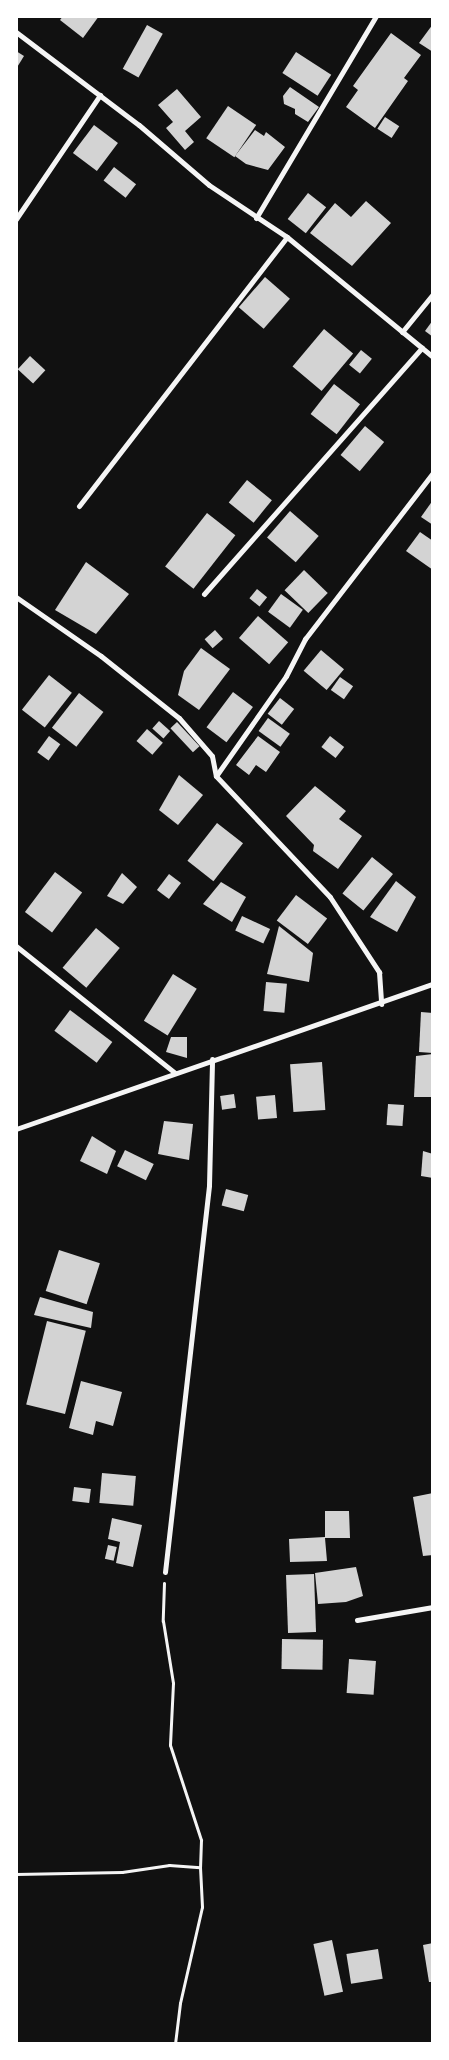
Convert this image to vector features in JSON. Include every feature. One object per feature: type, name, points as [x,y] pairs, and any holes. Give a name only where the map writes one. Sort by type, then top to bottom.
[{"type":"street","points":[[256,218],[376,16]]},
{"type":"street","points":[[16,32],[100,95],[209,185],[287,237],[433,357]]},
{"type":"street","points":[[16,219],[100,95]]},
{"type":"street","points":[[79,506],[287,237]]},
{"type":"street","points":[[402,332],[433,294]]},
{"type":"street","points":[[204,594],[422,348]]},
{"type":"street","points":[[216,776],[286,676],[305,639],[433,473]]},
{"type":"street","points":[[16,597],[101,656],[179,718],[212,756],[216,776],[330,897],[379,972],[382,1004]]},
{"type":"street","points":[[16,946],[175,1073]]},
{"type":"street","points":[[16,1129],[212,1059],[382,1004],[433,984]]},
{"type":"street","points":[[165,1572],[209,1185],[212,1059]]},
{"type":"street","points":[[357,1620],[433,1607]]},
{"type":"path","points":[[165,1572],[163,1621],[173,1683],[170,1745],[201,1840],[202,1907],[180,2003],[175,2044]]},
{"type":"path","points":[[16,1874],[56,1875],[169,1865],[200,1867]]},
{"type":"building","points":[[63,16],[99,16],[83,38],[60,20]]},
{"type":"building","points":[[433,24],[433,52],[419,43]]},
{"type":"building","points":[[147,25],[163,34],[139,77],[123,69]]},
{"type":"building","points":[[391,33],[421,55],[404,78],[408,81],[375,128],[346,107],[358,90],[353,86]]},
{"type":"building","points":[[16,51],[24,56],[16,69]]},
{"type":"building","points":[[296,52],[331,75],[318,96],[282,73]]},
{"type":"building","points":[[290,87],[319,107],[308,122],[295,114],[295,109],[284,104],[283,96]]},
{"type":"building","points":[[177,89],[201,117],[185,131],[194,142],[185,150],[166,128],[173,122],[158,105]]},
{"type":"building","points":[[228,106],[256,125],[234,157],[206,138]]},
{"type":"building","points":[[385,117],[399,126],[392,138],[377,129]]},
{"type":"building","points":[[94,125],[118,143],[97,171],[73,153]]},
{"type":"building","points":[[255,130],[264,136],[266,132],[285,147],[268,170],[246,164],[235,156]]},
{"type":"building","points":[[114,167],[136,184],[126,198],[104,180]]},
{"type":"building","points":[[308,193],[326,207],[306,233],[288,219]]},
{"type":"building","points":[[366,201],[391,223],[352,266],[310,233],[335,203],[351,217]]},
{"type":"building","points":[[265,277],[290,299],[264,329],[239,307]]},
{"type":"building","points":[[433,320],[433,337],[425,331]]},
{"type":"building","points":[[324,329],[353,353],[322,391],[293,367]]},
{"type":"building","points":[[361,350],[372,359],[360,374],[349,365]]},
{"type":"building","points":[[30,356],[45,370],[33,383],[18,369]]},
{"type":"building","points":[[334,384],[360,404],[337,434],[311,414]]},
{"type":"building","points":[[365,426],[384,442],[360,471],[341,455]]},
{"type":"building","points":[[247,480],[272,500],[254,523],[229,503]]},
{"type":"building","points":[[433,500],[433,525],[421,517]]},
{"type":"building","points":[[290,511],[319,536],[296,562],[267,537]]},
{"type":"building","points":[[207,513],[235,535],[194,589],[165,567]]},
{"type":"building","points":[[420,532],[433,541],[433,570],[406,551]]},
{"type":"building","points":[[86,562],[129,594],[96,634],[55,610]]},
{"type":"building","points":[[304,570],[328,593],[308,613],[285,590]]},
{"type":"building","points":[[257,589],[267,597],[260,607],[249,598]]},
{"type":"building","points":[[281,594],[303,610],[290,628],[268,612]]},
{"type":"building","points":[[258,616],[288,642],[269,664],[239,638]]},
{"type":"building","points":[[215,630],[223,639],[213,648],[205,639]]},
{"type":"building","points":[[201,648],[230,669],[199,710],[178,695],[184,671]]},
{"type":"building","points":[[321,650],[344,669],[327,690],[304,671]]},
{"type":"building","points":[[49,675],[72,693],[45,728],[22,710]]},
{"type":"building","points":[[340,677],[353,686],[344,699],[331,690]]},
{"type":"building","points":[[233,692],[253,707],[226,742],[207,727]]},
{"type":"building","points":[[79,693],[103,712],[76,747],[52,728]]},
{"type":"building","points":[[280,698],[294,709],[282,725],[268,714]]},
{"type":"building","points":[[268,718],[290,734],[280,747],[259,731]]},
{"type":"building","points":[[159,721],[170,731],[163,738],[152,728]]},
{"type":"building","points":[[177,722],[200,746],[193,752],[170,728]]},
{"type":"building","points":[[147,729],[163,743],[152,755],[137,741]]},
{"type":"building","points":[[49,736],[60,744],[49,760],[37,752]]},
{"type":"building","points":[[258,736],[280,752],[266,772],[256,765],[249,775],[236,765]]},
{"type":"building","points":[[330,736],[344,747],[336,758],[321,747]]},
{"type":"building","points":[[179,775],[203,795],[178,825],[159,810]]},
{"type":"building","points":[[315,786],[346,811],[339,819],[362,836],[338,869],[313,851],[314,845],[286,816]]},
{"type":"building","points":[[217,823],[243,843],[213,881],[187,861]]},
{"type":"building","points":[[372,857],[393,874],[363,911],[342,894]]},
{"type":"building","points":[[55,872],[82,892],[52,932],[25,912]]},
{"type":"building","points":[[122,873],[137,887],[123,904],[107,896]]},
{"type":"building","points":[[169,874],[181,883],[169,899],[157,890]]},
{"type":"building","points":[[396,881],[416,897],[397,932],[370,917]]},
{"type":"building","points":[[221,882],[246,897],[232,922],[203,904]]},
{"type":"building","points":[[296,895],[327,918],[308,944],[277,921]]},
{"type":"building","points":[[242,916],[270,929],[263,944],[235,931]]},
{"type":"building","points":[[279,926],[313,953],[309,982],[267,974]]},
{"type":"building","points":[[96,928],[120,948],[86,988],[63,968]]},
{"type":"building","points":[[173,974],[197,989],[168,1035],[144,1021]]},
{"type":"building","points":[[266,982],[287,984],[284,1013],[263,1011]]},
{"type":"building","points":[[70,1010],[112,1042],[97,1063],[54,1031]]},
{"type":"building","points":[[421,1012],[433,1013],[433,1053],[419,1052]]},
{"type":"building","points":[[171,1037],[187,1037],[187,1058],[166,1052]]},
{"type":"building","points":[[433,1054],[433,1097],[414,1097],[416,1056]]},
{"type":"building","points":[[322,1062],[325,1110],[293,1112],[290,1064]]},
{"type":"building","points":[[234,1094],[236,1108],[222,1110],[220,1096]]},
{"type":"building","points":[[275,1095],[277,1118],[258,1120],[256,1097]]},
{"type":"building","points":[[388,1104],[404,1105],[402,1126],[387,1125]]},
{"type":"building","points":[[164,1121],[193,1124],[189,1160],[158,1154]]},
{"type":"building","points":[[92,1136],[116,1151],[107,1174],[80,1161]]},
{"type":"building","points":[[125,1150],[154,1164],[146,1180],[117,1166]]},
{"type":"building","points":[[423,1151],[433,1154],[433,1178],[421,1176]]},
{"type":"building","points":[[226,1189],[248,1195],[244,1211],[222,1205]]},
{"type":"building","points":[[59,1250],[100,1263],[87,1304],[46,1291]]},
{"type":"building","points":[[40,1297],[93,1312],[91,1328],[34,1315]]},
{"type":"building","points":[[47,1321],[86,1331],[65,1414],[26,1404]]},
{"type":"building","points":[[81,1381],[122,1392],[113,1426],[96,1421],[93,1435],[69,1428]]},
{"type":"building","points":[[102,1473],[136,1476],[133,1506],[99,1503]]},
{"type":"building","points":[[74,1487],[91,1489],[89,1503],[72,1501]]},
{"type":"building","points":[[433,1493],[433,1555],[423,1556],[413,1497]]},
{"type":"building","points":[[325,1511],[349,1511],[350,1538],[325,1538],[327,1561],[290,1562],[289,1539],[325,1537]]},
{"type":"building","points":[[112,1518],[142,1525],[133,1567],[116,1563],[120,1542],[108,1539]]},
{"type":"building","points":[[108,1545],[117,1547],[114,1561],[105,1559]]},
{"type":"building","points":[[356,1567],[363,1596],[346,1602],[318,1604],[315,1573]]},
{"type":"building","points":[[314,1574],[316,1632],[288,1633],[286,1575]]},
{"type":"building","points":[[282,1639],[323,1640],[322,1670],[281,1669]]},
{"type":"building","points":[[349,1659],[376,1661],[374,1695],[347,1693]]},
{"type":"building","points":[[332,1940],[343,1992],[324,1996],[313,1944]]},
{"type":"building","points":[[433,1943],[433,1982],[429,1982],[423,1945]]},
{"type":"building","points":[[378,1949],[383,1979],[351,1984],[346,1954]]}]
